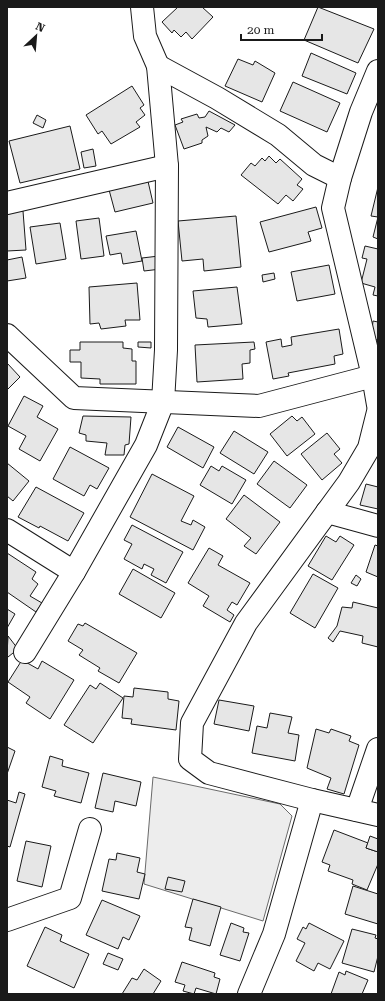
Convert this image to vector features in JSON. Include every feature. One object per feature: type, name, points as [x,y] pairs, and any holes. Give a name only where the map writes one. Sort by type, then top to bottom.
[{"type":"street","points":[[25,652],[74,572],[146,445],[163,402],[166,350],[167,166],[158,66],[144,36],[142,7]]},
{"type":"street","points":[[158,66],[244,114],[278,136],[314,165],[340,178]]},
{"type":"street","points":[[378,71],[361,112],[340,178],[333,208],[373,376],[378,404]]},
{"type":"street","points":[[7,203],[167,166]]},
{"type":"street","points":[[7,336],[74,398],[259,406],[373,376]]},
{"type":"street","points":[[378,412],[369,448],[349,482],[246,623],[192,723],[190,759],[209,773],[312,800],[378,815]]},
{"type":"street","points":[[327,512],[378,526]]},
{"type":"street","points":[[7,530],[74,572]]},
{"type":"street","points":[[357,810],[378,749]]},
{"type":"street","points":[[249,994],[274,934],[312,800]]},
{"type":"street","points":[[7,920],[70,898],[90,828]]},
{"type":"shaded area","points":[[153,777],[280,804],[292,816],[263,921],[144,884]]},
{"type":"building","points":[[178,7],[202,7],[213,17],[192,39],[186,32],[181,37],[174,30],[172,33],[162,22]]},
{"type":"building","points":[[318,7],[374,29],[358,63],[304,40]]},
{"type":"building","points":[[311,53],[356,73],[347,94],[302,76]]},
{"type":"building","points":[[238,59],[253,65],[255,61],[275,73],[262,102],[225,86]]},
{"type":"building","points":[[293,82],[340,103],[327,132],[280,111]]},
{"type":"building","points":[[132,86],[144,105],[140,108],[145,115],[136,122],[140,127],[111,144],[102,131],[98,134],[86,115]]},
{"type":"building","points":[[209,111],[235,125],[229,132],[221,128],[217,132],[206,127],[208,136],[202,140],[202,143],[184,149],[175,125],[183,122],[181,119],[197,114],[199,118],[205,117]]},
{"type":"building","points":[[37,115],[46,120],[43,128],[33,123]]},
{"type":"building","points":[[70,126],[80,169],[20,183],[9,141]]},
{"type":"building","points":[[93,149],[96,166],[84,168],[81,152]]},
{"type":"building","points":[[269,156],[276,163],[280,159],[302,179],[297,185],[303,189],[293,201],[286,195],[278,204],[241,175],[251,163],[255,166],[262,158],[265,161]]},
{"type":"building","points":[[147,177],[153,203],[115,212],[108,186]]},
{"type":"building","points":[[378,187],[378,217],[371,216]]},
{"type":"building","points":[[316,207],[322,228],[308,232],[311,241],[269,252],[260,222]]},
{"type":"building","points":[[23,211],[26,250],[7,251],[7,212]]},
{"type":"building","points":[[236,216],[241,267],[204,271],[203,259],[182,261],[178,221]]},
{"type":"building","points":[[378,217],[378,239],[373,237]]},
{"type":"building","points":[[99,218],[104,256],[81,259],[76,221]]},
{"type":"building","points":[[60,223],[66,259],[36,264],[30,227]]},
{"type":"building","points":[[136,231],[142,261],[123,264],[121,253],[110,255],[106,236]]},
{"type":"building","points":[[365,246],[378,249],[378,296],[373,295],[375,287],[361,283],[367,259],[362,258]]},
{"type":"building","points":[[159,256],[161,269],[144,271],[142,258]]},
{"type":"building","points":[[22,257],[26,278],[7,281],[7,260]]},
{"type":"building","points":[[329,265],[335,294],[297,301],[291,272]]},
{"type":"building","points":[[274,273],[275,279],[263,282],[262,275]]},
{"type":"building","points":[[137,283],[140,320],[125,320],[126,326],[101,329],[99,323],[90,324],[89,287]]},
{"type":"building","points":[[237,287],[242,324],[208,327],[207,319],[196,318],[193,291]]},
{"type":"building","points":[[373,321],[378,322],[378,340],[371,339]]},
{"type":"building","points":[[339,329],[343,354],[334,356],[335,364],[288,373],[289,376],[273,379],[266,342],[281,339],[282,347],[292,345],[291,337]]},
{"type":"building","points":[[80,342],[123,342],[123,348],[132,349],[132,361],[136,361],[136,384],[100,384],[100,379],[81,378],[81,362],[70,362],[70,350],[80,350]]},
{"type":"building","points":[[138,342],[151,342],[151,348],[138,347]]},
{"type":"building","points":[[254,342],[255,349],[250,350],[250,363],[242,364],[243,379],[197,382],[195,345]]},
{"type":"building","points":[[7,363],[20,377],[7,390]]},
{"type":"building","points":[[24,396],[43,406],[37,417],[58,429],[40,461],[19,449],[26,436],[8,426]]},
{"type":"building","points":[[83,416],[131,417],[129,444],[125,445],[124,455],[105,455],[107,443],[86,441],[86,435],[79,433]]},
{"type":"building","points":[[292,416],[297,421],[302,417],[315,434],[287,456],[270,434]]},
{"type":"building","points":[[178,427],[214,447],[203,468],[167,447]]},
{"type":"building","points":[[234,431],[268,452],[254,474],[220,453]]},
{"type":"building","points":[[327,433],[340,449],[334,454],[342,463],[322,480],[301,454]]},
{"type":"building","points":[[70,447],[109,468],[97,489],[90,485],[84,496],[53,479]]},
{"type":"building","points":[[274,461],[307,485],[290,508],[257,484]]},
{"type":"building","points":[[7,463],[29,481],[13,501],[7,496]]},
{"type":"building","points":[[211,466],[219,471],[222,466],[246,480],[232,504],[200,485]]},
{"type":"building","points":[[152,474],[194,496],[181,521],[191,525],[193,520],[205,527],[193,550],[130,517]]},
{"type":"building","points":[[366,484],[378,487],[378,509],[360,505]]},
{"type":"building","points":[[36,487],[84,513],[68,541],[40,526],[39,528],[18,517]]},
{"type":"building","points":[[244,495],[280,522],[256,554],[244,546],[251,538],[226,519]]},
{"type":"building","points":[[132,525],[183,552],[166,583],[151,575],[154,569],[144,564],[142,569],[124,559],[132,544],[124,540]]},
{"type":"building","points":[[326,536],[336,542],[340,536],[354,545],[332,580],[308,566]]},
{"type":"building","points":[[375,545],[378,546],[378,577],[366,572]]},
{"type":"building","points":[[209,548],[223,556],[218,565],[250,583],[237,605],[232,602],[227,610],[234,615],[230,622],[203,606],[209,596],[188,583]]},
{"type":"building","points":[[7,553],[36,572],[32,579],[38,584],[30,596],[42,603],[36,612],[7,592]]},
{"type":"building","points":[[133,569],[175,593],[161,618],[119,594]]},
{"type":"building","points":[[313,574],[338,588],[315,628],[290,613]]},
{"type":"building","points":[[356,575],[361,579],[357,586],[351,583]]},
{"type":"building","points":[[353,602],[378,608],[378,647],[362,643],[363,636],[340,631],[333,642],[328,638],[337,626],[342,607],[352,608]]},
{"type":"building","points":[[7,609],[15,614],[7,628]]},
{"type":"building","points":[[85,623],[137,653],[119,683],[98,671],[100,668],[79,655],[83,650],[68,641],[78,624],[83,626]]},
{"type":"building","points":[[8,636],[18,649],[8,657],[7,655]]},
{"type":"building","points":[[22,660],[38,669],[42,661],[74,680],[50,719],[26,703],[30,697],[8,682]]},
{"type":"building","points":[[100,683],[123,698],[93,743],[64,725],[90,685],[96,689]]},
{"type":"building","points":[[134,688],[168,692],[168,699],[179,701],[176,730],[131,724],[132,719],[122,718],[124,696],[133,697]]},
{"type":"building","points":[[219,700],[254,706],[249,731],[214,724]]},
{"type":"building","points":[[270,713],[292,717],[288,733],[299,735],[295,761],[252,753],[257,726],[267,728]]},
{"type":"building","points":[[316,729],[329,733],[331,729],[351,736],[349,741],[359,745],[344,794],[327,789],[331,778],[307,768]]},
{"type":"building","points":[[7,747],[15,751],[7,774]]},
{"type":"building","points":[[50,756],[63,760],[62,766],[89,773],[81,803],[54,796],[56,791],[42,787]]},
{"type":"building","points":[[103,773],[141,782],[136,806],[115,801],[113,812],[95,808]]},
{"type":"building","points":[[19,792],[25,794],[10,847],[7,846],[7,800],[16,803]]},
{"type":"building","points":[[334,830],[368,843],[366,848],[378,852],[378,864],[367,890],[352,884],[353,880],[328,871],[330,865],[322,862]]},
{"type":"building","points":[[370,836],[378,839],[378,852],[366,848]]},
{"type":"building","points":[[26,841],[51,846],[42,887],[17,881]]},
{"type":"building","points":[[117,853],[140,858],[137,872],[145,874],[139,899],[102,891],[109,859],[116,860]]},
{"type":"building","points":[[168,877],[185,881],[182,892],[165,889]]},
{"type":"building","points":[[353,886],[378,894],[378,924],[345,914]]},
{"type":"building","points":[[193,899],[221,907],[210,946],[189,940],[192,928],[185,927]]},
{"type":"building","points":[[102,900],[140,916],[129,940],[123,937],[118,949],[86,935]]},
{"type":"building","points":[[231,923],[244,928],[243,932],[249,933],[240,961],[220,955]]},
{"type":"building","points":[[309,923],[344,941],[330,969],[318,963],[314,971],[296,961],[305,943],[297,939],[303,927],[306,929]]},
{"type":"building","points":[[45,927],[62,935],[60,941],[89,954],[74,988],[27,966]]},
{"type":"building","points":[[352,929],[376,935],[375,938],[378,939],[378,956],[374,972],[342,963]]},
{"type":"building","points":[[108,953],[123,959],[118,970],[103,964]]},
{"type":"building","points":[[182,962],[215,973],[214,977],[220,979],[216,994],[196,988],[194,994],[183,991],[185,985],[175,982]]},
{"type":"building","points":[[144,969],[161,981],[153,994],[122,994],[132,978],[137,980]]},
{"type":"building","points":[[346,971],[368,980],[362,994],[331,994],[339,972],[345,975]]}]
